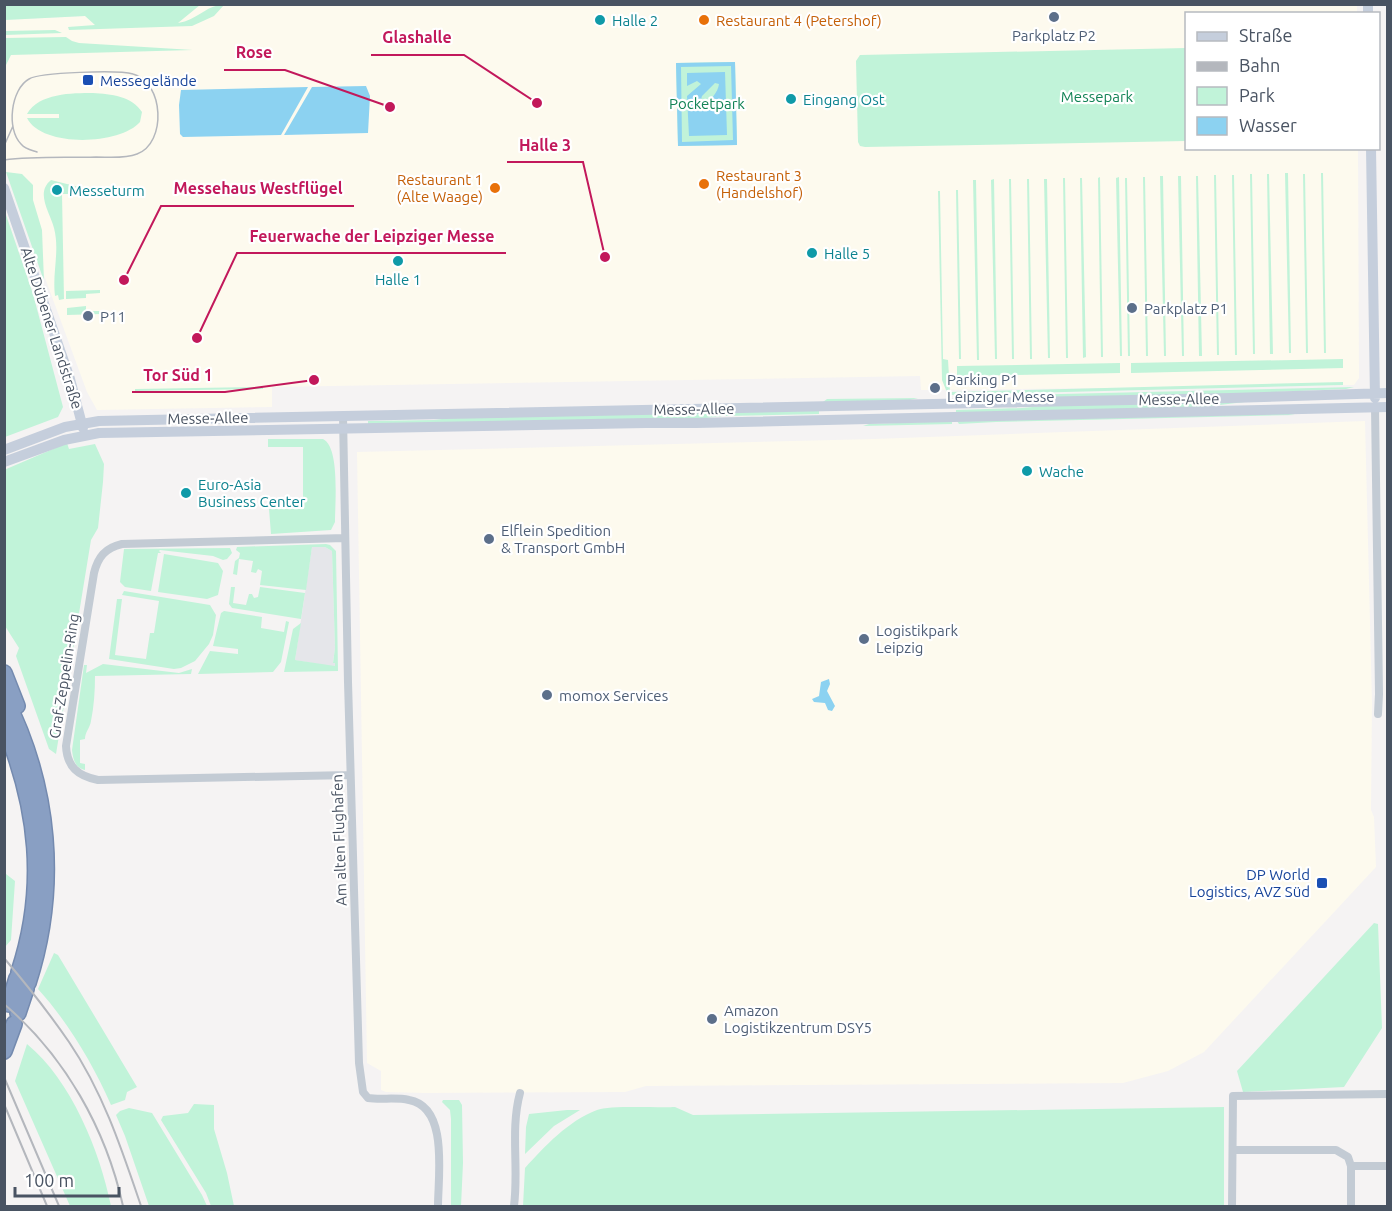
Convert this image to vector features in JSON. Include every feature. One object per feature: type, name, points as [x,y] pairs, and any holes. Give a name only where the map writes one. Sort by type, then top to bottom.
[{"type":"highway","points":[[4,673],[17,708],[12,724]]},
{"type":"highway","points":[[4,696],[12,724],[36,779],[44,817],[47,866],[44,919],[38,950],[23,981],[4,1051]]},
{"type":"main road","points":[[1371,150],[1376,407]]},
{"type":"main road","name":"Alte Dübener Landstraße","points":[[5,190],[70,379],[84,435]]},
{"type":"main road","name":"Messe-Allee","points":[[4,450],[55,430],[99,421],[1388,393]]},
{"type":"main road","name":"Messe-Allee","points":[[4,462],[84,435],[343,428],[915,419],[996,415],[1388,407]]},
{"type":"street","points":[[1376,407],[1380,694],[1378,714]]},
{"type":"street","name":"Am alten Flughafen","points":[[343,416],[350,775],[359,1063],[363,1092],[368,1098],[410,1100],[419,1103],[433,1116],[438,1137],[438,1206]]},
{"type":"street","name":"Graf-Zeppelin-Ring","points":[[345,538],[122,544],[108,549],[98,560],[94,573],[66,754],[72,768],[87,778],[98,780],[350,775]]},
{"type":"street","points":[[514,1206],[517,1171],[514,1121],[520,1093]]},
{"type":"street","points":[[1232,1206],[1233,1096],[1388,1094]]},
{"type":"street","points":[[1233,1150],[1336,1150],[1348,1157],[1351,1166],[1351,1206]]},
{"type":"street","points":[[1351,1166],[1388,1166]]},
{"type":"shaded area","points":[[200,4],[1357,5],[1357,12],[1185,12],[1185,150],[1358,150],[1359,378],[1354,385],[921,390],[920,376],[272,387],[272,407],[97,410],[87,392],[5,169],[4,20],[85,16],[176,23]]},
{"type":"shaded area","points":[[1365,421],[1372,703],[1371,810],[1374,817],[1376,867],[1204,1052],[1168,1071],[1123,1083],[646,1086],[625,1092],[425,1093],[381,1090],[381,1071],[367,1063],[357,452],[874,439]]},
{"type":"shaded area","points":[[312,547],[325,547],[332,551],[335,648],[333,662],[335,667],[295,660]]},
{"type":"green space","points":[[4,5],[200,5],[178,23],[191,19],[212,7],[224,5],[214,16],[192,26],[69,30],[68,27],[95,25],[85,16],[5,20]]},
{"type":"green space","points":[[55,30],[62,33],[5,35],[5,31]]},
{"type":"green space","points":[[66,37],[79,43],[193,50],[11,55],[5,67],[5,38]]},
{"type":"green space","name":"Messepark","points":[[1185,48],[1185,141],[860,146],[858,142],[856,61],[860,55]]},
{"type":"green space","name":"Pocketpark","points":[[735,62],[737,145],[678,146],[676,63]]},
{"type":"green space","points":[[66,94],[114,95],[133,102],[142,112],[140,122],[130,130],[116,135],[82,140],[48,135],[35,128],[27,118],[59,118],[59,114],[27,114],[32,107],[48,98]]},
{"type":"green space","points":[[6,172],[22,174],[33,185],[33,200],[42,230],[44,281]]},
{"type":"green space","points":[[1285,173],[1288,173],[1291,353],[1289,353]]},
{"type":"green space","points":[[1321,173],[1323,173],[1326,353],[1324,353]]},
{"type":"green space","points":[[1250,174],[1252,174],[1255,354],[1253,354]]},
{"type":"green space","points":[[1267,174],[1269,174],[1273,354],[1270,354]]},
{"type":"green space","points":[[1303,174],[1305,174],[1308,353],[1306,353]]},
{"type":"green space","points":[[1214,175],[1216,175],[1219,355],[1217,355]]},
{"type":"green space","points":[[1232,175],[1234,175],[1237,355],[1235,355]]},
{"type":"green space","points":[[1160,176],[1163,176],[1166,356],[1164,356]]},
{"type":"green space","points":[[1178,176],[1181,176],[1184,356],[1182,356]]},
{"type":"green space","points":[[1196,176],[1198,176],[1202,356],[1199,356]]},
{"type":"green space","points":[[1100,177],[1103,357],[1101,357],[1098,178]]},
{"type":"green space","points":[[1119,177],[1122,356],[1120,356],[1116,178]]},
{"type":"green space","points":[[1143,177],[1145,177],[1148,356],[1146,356]]},
{"type":"green space","points":[[1063,178],[1065,178],[1068,358],[1066,358]]},
{"type":"green space","points":[[1080,178],[1082,178],[1086,357],[1083,358]]},
{"type":"green space","points":[[1125,178],[1127,178],[1130,356],[1128,356]]},
{"type":"green space","points":[[994,179],[997,359],[995,359],[991,180]]},
{"type":"green space","points":[[1009,179],[1011,179],[1014,359],[1012,359]]},
{"type":"green space","points":[[1027,179],[1029,179],[1032,359],[1030,359]]},
{"type":"green space","points":[[1044,179],[1047,179],[1050,358],[1048,358]]},
{"type":"green space","points":[[51,180],[95,191],[95,194],[62,194],[64,299],[59,300],[58,295],[55,296],[54,287],[56,237],[44,197],[46,185]]},
{"type":"green space","points":[[973,180],[976,180],[979,360],[977,360]]},
{"type":"green space","points":[[956,190],[958,190],[961,359],[959,359]]},
{"type":"green space","points":[[938,191],[940,191],[943,359],[948,360],[950,392],[1343,382],[1343,385],[948,395],[942,380]]},
{"type":"green space","points":[[4,209],[33,294],[63,407],[58,417],[5,437]]},
{"type":"green space","points":[[100,290],[100,293],[86,294],[86,298],[66,299],[66,291]]},
{"type":"green space","points":[[86,306],[86,311],[101,311],[101,314],[67,315],[67,308]]},
{"type":"green space","points":[[1343,359],[1343,368],[1131,373],[1131,363]]},
{"type":"green space","points":[[1120,363],[1120,373],[957,376],[957,366]]},
{"type":"green space","points":[[263,387],[263,389],[135,391],[135,389]]},
{"type":"green space","points":[[1354,387],[1231,394],[1056,398],[1019,395]]},
{"type":"green space","points":[[918,398],[910,400],[823,402],[827,399]]},
{"type":"green space","points":[[1261,400],[1203,407],[956,415],[956,410],[1053,405]]},
{"type":"green space","points":[[819,409],[819,414],[723,416],[689,420],[368,424],[368,421],[434,420],[465,416]]},
{"type":"green space","points":[[1275,412],[1295,415],[959,424],[957,421]]},
{"type":"green space","points":[[952,421],[952,424],[863,426],[869,424]]},
{"type":"green space","points":[[268,439],[323,439],[328,444],[332,453],[335,476],[335,522],[331,530],[271,534],[269,509],[303,509],[303,447],[268,447]]},
{"type":"green space","points":[[67,443],[69,449],[95,444],[104,464],[98,528],[91,540],[56,754],[49,749],[16,656],[19,648],[5,626],[4,470]]},
{"type":"green space","points":[[326,544],[336,551],[338,671],[284,672],[293,629],[301,623],[295,660],[335,666],[333,663],[335,648],[332,551],[325,547],[312,547],[306,590],[260,585],[262,571],[258,569],[256,573],[251,572],[253,561],[239,559],[237,575],[233,574],[235,561],[239,558],[240,553],[236,550],[237,547]]},
{"type":"green space","points":[[230,548],[232,553],[223,560],[213,556],[160,550],[151,591],[125,587],[120,582],[124,549]]},
{"type":"green space","points":[[164,554],[218,563],[223,571],[218,595],[207,599],[158,592]]},
{"type":"green space","points":[[231,587],[235,587],[233,603],[246,605],[249,594],[252,594],[254,598],[258,597],[260,587],[305,593],[301,619],[232,608],[229,604]]},
{"type":"green space","points":[[124,591],[210,605],[216,615],[209,644],[195,661],[181,668],[174,669],[109,659],[117,599],[122,599],[115,655],[146,659],[150,633],[154,633],[159,601],[122,595]]},
{"type":"green space","points":[[224,611],[262,617],[261,628],[284,632],[286,621],[289,622],[281,662],[273,672],[198,674],[210,651],[238,654],[238,649],[213,646],[221,613]]},
{"type":"green space","points":[[103,664],[179,673],[192,669],[191,674],[95,676],[90,723],[85,739],[80,740],[80,763],[85,764],[85,770],[77,765],[72,750],[84,665],[87,665],[86,673]]},
{"type":"green space","points":[[5,847],[6,874],[15,881],[11,940],[5,947]]},
{"type":"green space","points":[[1374,923],[1378,924],[1382,1028],[1344,1087],[1243,1092],[1237,1071]]},
{"type":"green space","points":[[54,953],[58,955],[137,1087],[127,1092],[125,1100],[111,1105],[79,1044],[60,1015],[38,989]]},
{"type":"green space","points":[[27,1044],[57,1077],[81,1118],[99,1163],[111,1206],[70,1206],[15,1081]]},
{"type":"green space","points":[[443,1100],[459,1100],[462,1105],[461,1206],[451,1206],[451,1119],[450,1110],[442,1102]]},
{"type":"green space","points":[[194,1104],[214,1105],[214,1129],[234,1206],[211,1206],[206,1193],[161,1120],[163,1116],[188,1113]]},
{"type":"green space","points":[[675,1107],[693,1115],[1224,1107],[1224,1206],[523,1206],[525,1168],[549,1143],[576,1121],[603,1108]]},
{"type":"green space","points":[[129,1108],[152,1113],[207,1206],[149,1206],[116,1115]]},
{"type":"green space","points":[[580,1110],[554,1126],[525,1154],[529,1114]]},
{"type":"water","points":[[735,62],[737,145],[678,146],[676,63]],"holes":[[[731,66],[733,140],[682,142],[681,67]]]},
{"type":"water","points":[[725,72],[727,135],[689,136],[687,96],[701,84],[697,81],[687,86],[687,73]],"holes":[[[715,83],[719,84],[710,100],[705,104],[700,103],[702,96]]]},
{"type":"water","points":[[366,86],[370,96],[368,133],[284,135],[312,87]]},
{"type":"water","points":[[308,87],[281,135],[183,137],[180,134],[181,90]]},
{"type":"water","points":[[829,679],[830,684],[827,691],[835,706],[832,711],[828,710],[825,703],[814,702],[812,699],[819,696],[821,682]]},
{"type":"tram line","points":[[4,160],[122,157],[137,154],[147,148],[157,126],[156,100],[151,88],[143,79],[125,73],[63,73],[29,79],[18,91],[15,100],[13,129],[21,144],[37,152]]},
{"type":"tram line","points":[[4,146],[13,126]]},
{"type":"railway","points":[[4,958],[46,1010],[81,1061],[111,1122],[141,1206]]},
{"type":"railway","points":[[4,1004],[46,1047],[80,1096],[106,1149],[123,1206]]},
{"type":"railway","points":[[4,1077],[59,1206]]},
{"type":"railway","points":[[4,1104],[47,1206]]},
{"type":"place","name":"Parkplatz P2","points":[[1054,17]]},
{"type":"place","name":"Halle 2","points":[[600,20]]},
{"type":"place","name":"Restaurant 4 (Petershof)","points":[[704,20]]},
{"type":"place","name":"Messegelände","points":[[88,80]]},
{"type":"place","name":"Eingang Ost","points":[[791,99]]},
{"type":"place","name":"Glashalle","points":[[537,103]]},
{"type":"place","name":"Rose","points":[[390,107]]},
{"type":"place","name":"Restaurant 3 (Handelshof)","points":[[704,184]]},
{"type":"place","name":"Restaurant 1 (Alte Waage)","points":[[495,188]]},
{"type":"place","name":"Messeturm","points":[[57,190]]},
{"type":"place","name":"Halle 5","points":[[812,253]]},
{"type":"place","name":"Halle 3","points":[[605,257]]},
{"type":"place","name":"Halle 1","points":[[398,261]]},
{"type":"place","name":"Messehaus Westflügel","points":[[124,280]]},
{"type":"place","name":"Parkplatz P1","points":[[1132,308]]},
{"type":"place","name":"P11","points":[[88,316]]},
{"type":"place","name":"Feuerwache der Leipziger Messe","points":[[197,338]]},
{"type":"place","name":"Tor Süd 1","points":[[314,380]]},
{"type":"place","name":"Parking P1 Leipziger Messe","points":[[935,388]]},
{"type":"place","name":"Wache","points":[[1027,471]]},
{"type":"place","name":"Euro-Asia Business Center","points":[[186,493]]},
{"type":"place","name":"Elflein Spedition & Transport GmbH","points":[[489,539]]},
{"type":"place","name":"Logistikpark Leipzig","points":[[864,639]]},
{"type":"place","name":"momox Services","points":[[547,695]]},
{"type":"place","name":"DP World Logistics, AVZ Süd","points":[[1322,883]]},
{"type":"place","name":"Amazon Logistikzentrum DSY5","points":[[712,1019]]}]
